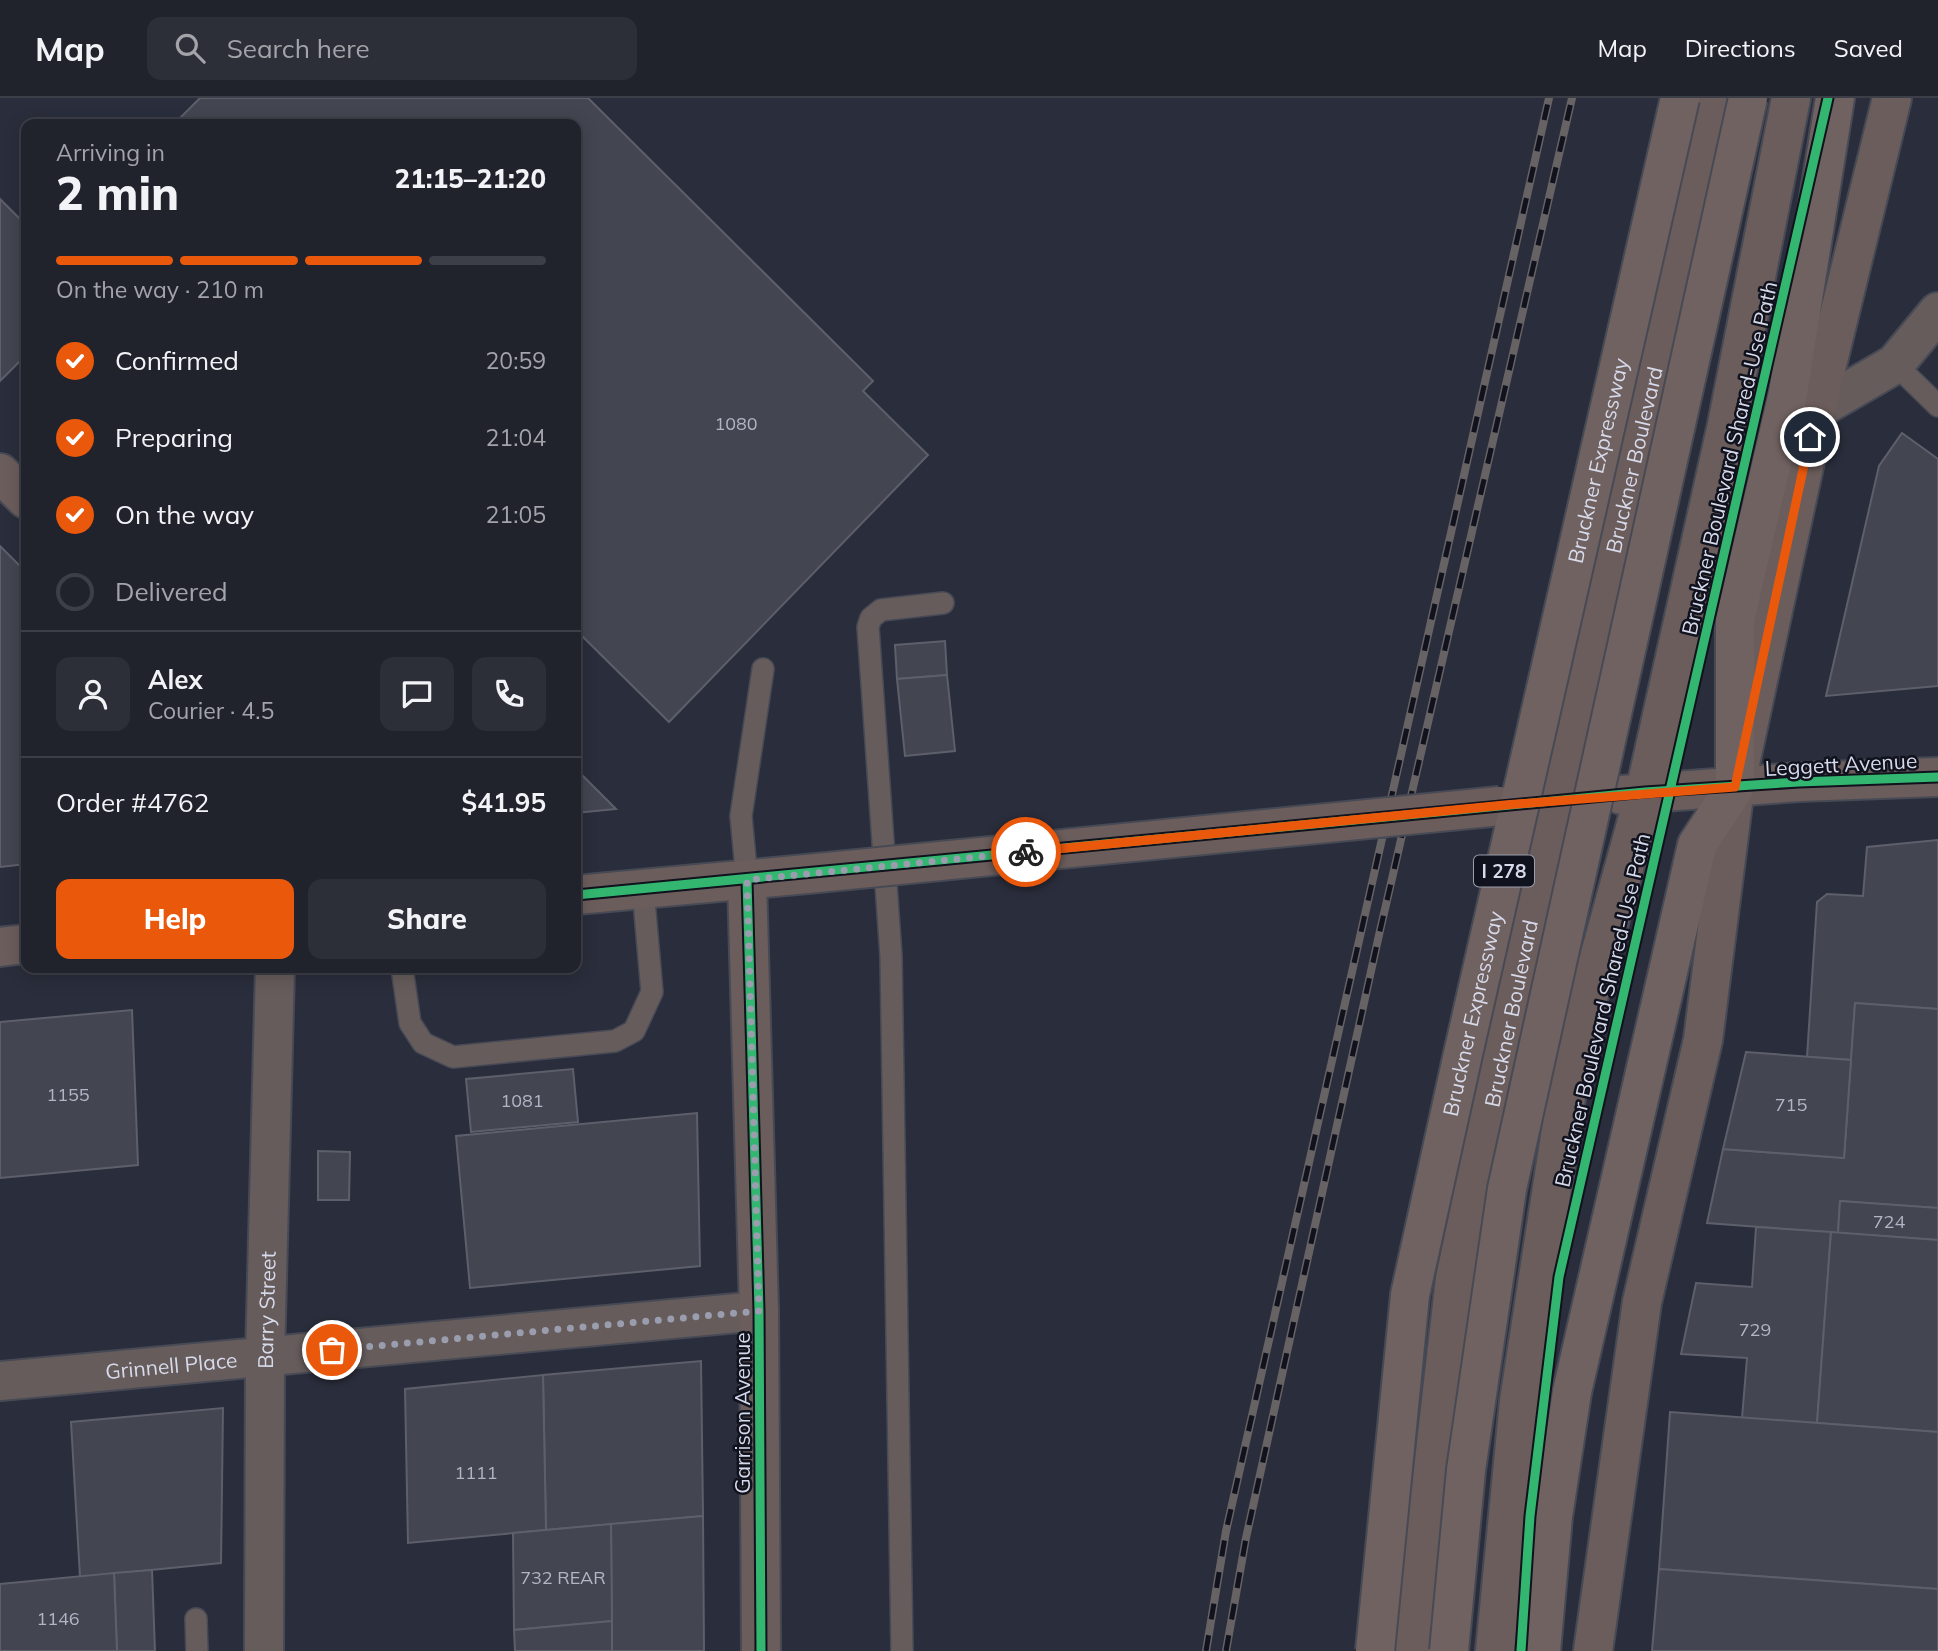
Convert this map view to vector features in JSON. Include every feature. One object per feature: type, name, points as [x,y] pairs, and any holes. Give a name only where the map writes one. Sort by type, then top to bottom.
[{"type":"highway","name":"Bruckner Expressway","points":[[1375,1651],[1410,1295],[1680,98]]},
{"type":"highway","points":[[1449,1651],[1466,1470],[1507,1189],[1748,98]]},
{"type":"highway","points":[[1541,1651],[1553,1516],[1572,1392],[1697,845],[1735,787],[1735,620],[1802,402],[1835,98]]},
{"type":"main road","name":"Bruckner Boulevard","points":[[1412,1651],[1455,1279],[1555,802],[1715,98]]},
{"type":"main road","points":[[1495,1651],[1519,1401],[1573,1052],[1645,792],[1727,425],[1791,98]]},
{"type":"main road","points":[[1802,402],[1892,98]]},
{"type":"main road","points":[[0,473],[21,494]]},
{"type":"main road","name":"Leggett Avenue","points":[[581,895],[1645,792],[1798,782],[1938,777]]},
{"type":"main road","points":[[1593,1651],[1642,1302],[1703,1040],[1735,787]]},
{"type":"main road","name":"Garrison Avenue","points":[[747,880],[759,1311],[761,1651]]},
{"type":"main road","points":[[0,947],[21,945]]},
{"type":"street","points":[[1802,402],[1895,364],[1938,312]]},
{"type":"street","name":"Barry Street","points":[[264,1651],[265,1356],[275,973]]},
{"type":"street","name":"Grinnell Place","points":[[0,1381],[759,1311]]},
{"type":"lane","points":[[1895,364],[1938,406]]},
{"type":"lane","points":[[902,1651],[891,956],[868,627],[871,618],[881,610],[943,603]]},
{"type":"lane","points":[[747,880],[741,816],[763,669]]},
{"type":"lane","points":[[403,973],[410,1023],[423,1043],[453,1057],[615,1041],[634,1031],[652,992],[643,889]]},
{"type":"lane","points":[[196,1619],[197,1651]]},
{"type":"building","points":[[200,98],[588,98],[873,381],[863,391],[928,455],[669,722],[581,635],[581,119],[179,119]]},
{"type":"building","points":[[0,199],[21,220],[21,360],[0,381]]},
{"type":"building","points":[[1902,433],[1938,459],[1938,686],[1826,696],[1879,466]]},
{"type":"building","points":[[0,546],[21,567],[21,865],[0,867]]},
{"type":"building","points":[[945,641],[947,675],[897,679],[895,645]]},
{"type":"building","points":[[947,675],[955,751],[905,756],[897,679]]},
{"type":"building","points":[[581,774],[616,809],[581,812]]},
{"type":"building","points":[[1938,840],[1938,1009],[1855,1003],[1851,1060],[1807,1057],[1817,902],[1827,894],[1863,896],[1867,847]]},
{"type":"building","points":[[1855,1003],[1938,1009],[1938,1208],[1840,1201],[1838,1233],[1707,1223],[1723,1149],[1844,1158]]},
{"type":"building","points":[[132,1010],[138,1165],[0,1178],[0,1022]]},
{"type":"building","points":[[1746,1052],[1851,1060],[1844,1158],[1723,1149]]},
{"type":"building","points":[[573,1069],[578,1122],[471,1132],[466,1079]]},
{"type":"building","points":[[697,1113],[700,1266],[470,1288],[456,1136]]},
{"type":"building","points":[[318,1151],[350,1152],[349,1200],[318,1200]]},
{"type":"building","points":[[1840,1201],[1938,1208],[1938,1240],[1838,1233]]},
{"type":"building","points":[[1756,1227],[1831,1232],[1817,1423],[1742,1418],[1747,1358],[1681,1354],[1696,1283],[1752,1287]]},
{"type":"building","points":[[1831,1232],[1938,1240],[1938,1432],[1817,1423]]},
{"type":"building","points":[[701,1361],[703,1516],[546,1530],[543,1375]]},
{"type":"building","points":[[543,1375],[546,1530],[408,1543],[405,1389]]},
{"type":"building","points":[[223,1408],[221,1563],[80,1577],[71,1422]]},
{"type":"building","points":[[1670,1412],[1938,1432],[1938,1589],[1659,1569]]},
{"type":"building","points":[[703,1516],[704,1651],[612,1651],[611,1524]]},
{"type":"building","points":[[611,1524],[612,1621],[514,1630],[513,1533]]},
{"type":"building","points":[[1659,1569],[1938,1589],[1938,1651],[1652,1651]]},
{"type":"building","points":[[152,1570],[155,1651],[117,1651],[114,1573]]},
{"type":"building","points":[[114,1573],[117,1651],[0,1651],[0,1584]]},
{"type":"building","points":[[612,1621],[612,1651],[515,1651],[514,1630]]},
{"type":"railway","points":[[1206,1651],[1226,1531],[1549,98]]},
{"type":"railway","points":[[1226,1651],[1246,1538],[1379,935],[1572,98]]},
{"type":"cycle path","name":"Bruckner Boulevard Shared-Use Path","points":[[1521,1651],[1530,1516],[1559,1277],[1828,98]]},
{"type":"cycle path","points":[[581,895],[1645,792],[1799,782],[1938,777]]},
{"type":"cycle path","points":[[747,880],[759,1311],[761,1651]]},
{"type":"way so far","points":[[332,1350],[759,1311],[747,880],[1026,852]]},
{"type":"route","points":[[1026,852],[1645,792],[1735,787],[1810,437]]}]
